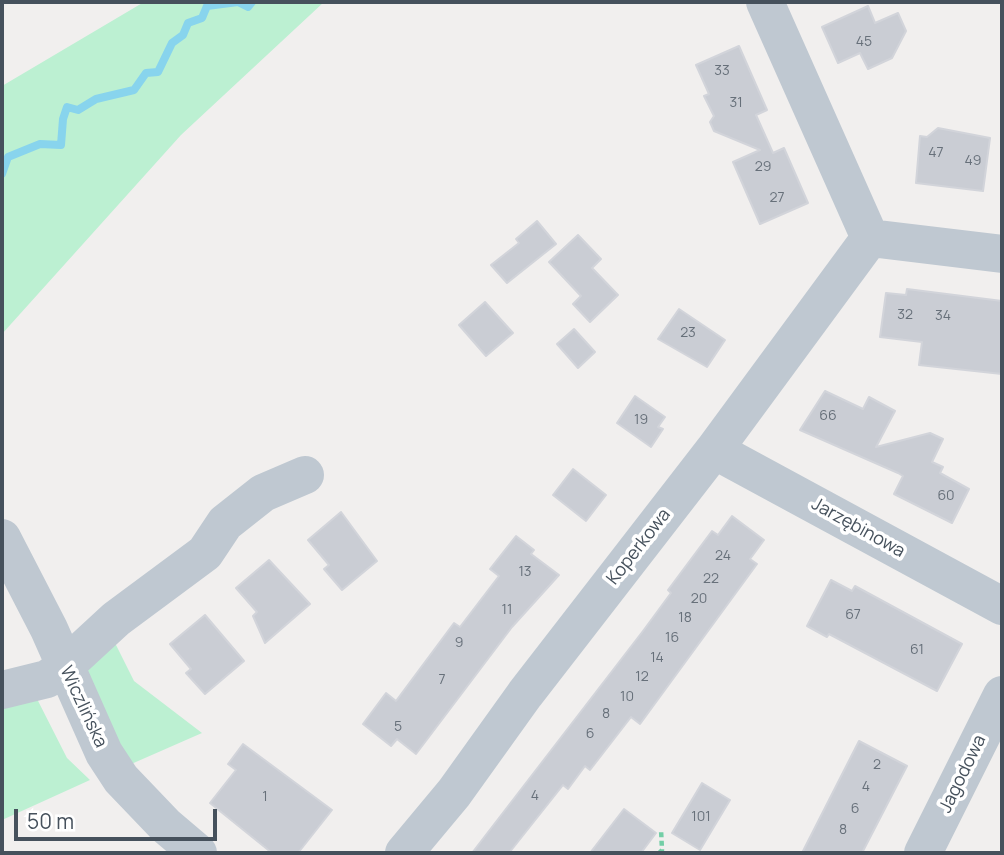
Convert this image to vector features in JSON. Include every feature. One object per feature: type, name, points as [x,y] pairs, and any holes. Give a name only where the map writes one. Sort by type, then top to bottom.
[{"type":"street","points":[[765,2],[870,238],[1002,254]]},
{"type":"street","name":"Koperkowa","points":[[404,853],[454,793],[525,694],[714,450],[870,238]]},
{"type":"street","name":"Jarzębinowa","points":[[714,450],[1002,606]]},
{"type":"street","points":[[2,690],[47,679],[64,667],[116,619],[174,579],[205,553],[225,523],[263,493],[305,475]]},
{"type":"street","name":"Wiczlińska","points":[[2,538],[24,578],[94,736],[121,779],[165,825],[198,853]]},
{"type":"street","name":"Jagodowa","points":[[923,853],[1002,695]]},
{"type":"path","points":[[659,853],[662,850],[661,829]]},
{"type":"green space","points":[[144,2],[324,2],[181,135],[2,334],[2,86]]},
{"type":"green space","points":[[112,637],[134,681],[202,733],[129,765],[87,670]]},
{"type":"green space","points":[[33,691],[67,758],[90,780],[2,820],[2,703]]},
{"type":"building","points":[[868,6],[875,23],[898,13],[906,31],[892,58],[868,69],[860,53],[838,63],[822,27]]},
{"type":"building","points":[[739,46],[767,110],[756,115],[773,153],[784,148],[808,203],[760,224],[733,162],[760,150],[714,131],[710,122],[714,116],[704,96],[709,94],[696,65]]},
{"type":"building","points":[[938,128],[990,138],[983,191],[916,183],[920,136],[927,137]]},
{"type":"building","points":[[537,221],[556,244],[507,283],[491,265],[519,243],[516,239]]},
{"type":"building","points":[[578,235],[601,259],[592,268],[618,295],[590,322],[573,304],[581,296],[549,262]]},
{"type":"building","points":[[907,289],[1002,301],[1002,374],[919,365],[922,342],[880,337],[886,293],[906,295]]},
{"type":"building","points":[[485,302],[513,333],[486,356],[459,325]]},
{"type":"building","points":[[679,309],[725,340],[707,367],[658,339]]},
{"type":"building","points":[[574,329],[595,352],[578,368],[557,344]]},
{"type":"building","points":[[825,391],[863,409],[869,397],[895,411],[876,447],[930,433],[943,439],[932,462],[943,467],[940,473],[969,489],[952,523],[894,494],[903,476],[800,430]]},
{"type":"building","points":[[635,396],[665,417],[658,427],[663,429],[651,447],[617,423]]},
{"type":"building","points":[[573,469],[606,495],[586,521],[553,495]]},
{"type":"building","points":[[341,512],[377,561],[342,590],[324,569],[329,565],[308,540]]},
{"type":"building","points":[[732,516],[764,540],[750,559],[757,564],[640,724],[631,717],[590,770],[585,766],[568,789],[563,785],[509,853],[472,853],[643,631],[671,593],[668,590],[712,531],[718,535]]},
{"type":"building","points":[[516,536],[534,550],[531,554],[559,575],[512,627],[416,754],[397,739],[391,746],[363,724],[386,693],[396,701],[454,623],[460,627],[499,576],[490,569]]},
{"type":"building","points":[[269,560],[310,604],[265,643],[253,616],[257,612],[236,588]]},
{"type":"building","points":[[831,580],[852,591],[855,586],[962,644],[937,691],[829,634],[827,637],[807,626]]},
{"type":"building","points":[[205,615],[244,661],[205,694],[186,673],[191,669],[170,644]]},
{"type":"building","points":[[859,741],[907,766],[862,853],[802,853]]},
{"type":"building","points":[[243,744],[332,810],[298,853],[272,853],[210,803],[236,770],[228,764]]},
{"type":"building","points":[[702,783],[730,800],[700,850],[672,833]]},
{"type":"building","points":[[624,809],[656,833],[641,853],[590,853]]},
{"type":"waterway","points":[[2,174],[8,157],[40,144],[61,145],[67,107],[78,110],[96,99],[134,90],[146,73],[158,72],[172,43],[183,35],[188,23],[202,18],[207,6],[238,2],[248,7],[252,2]]}]
